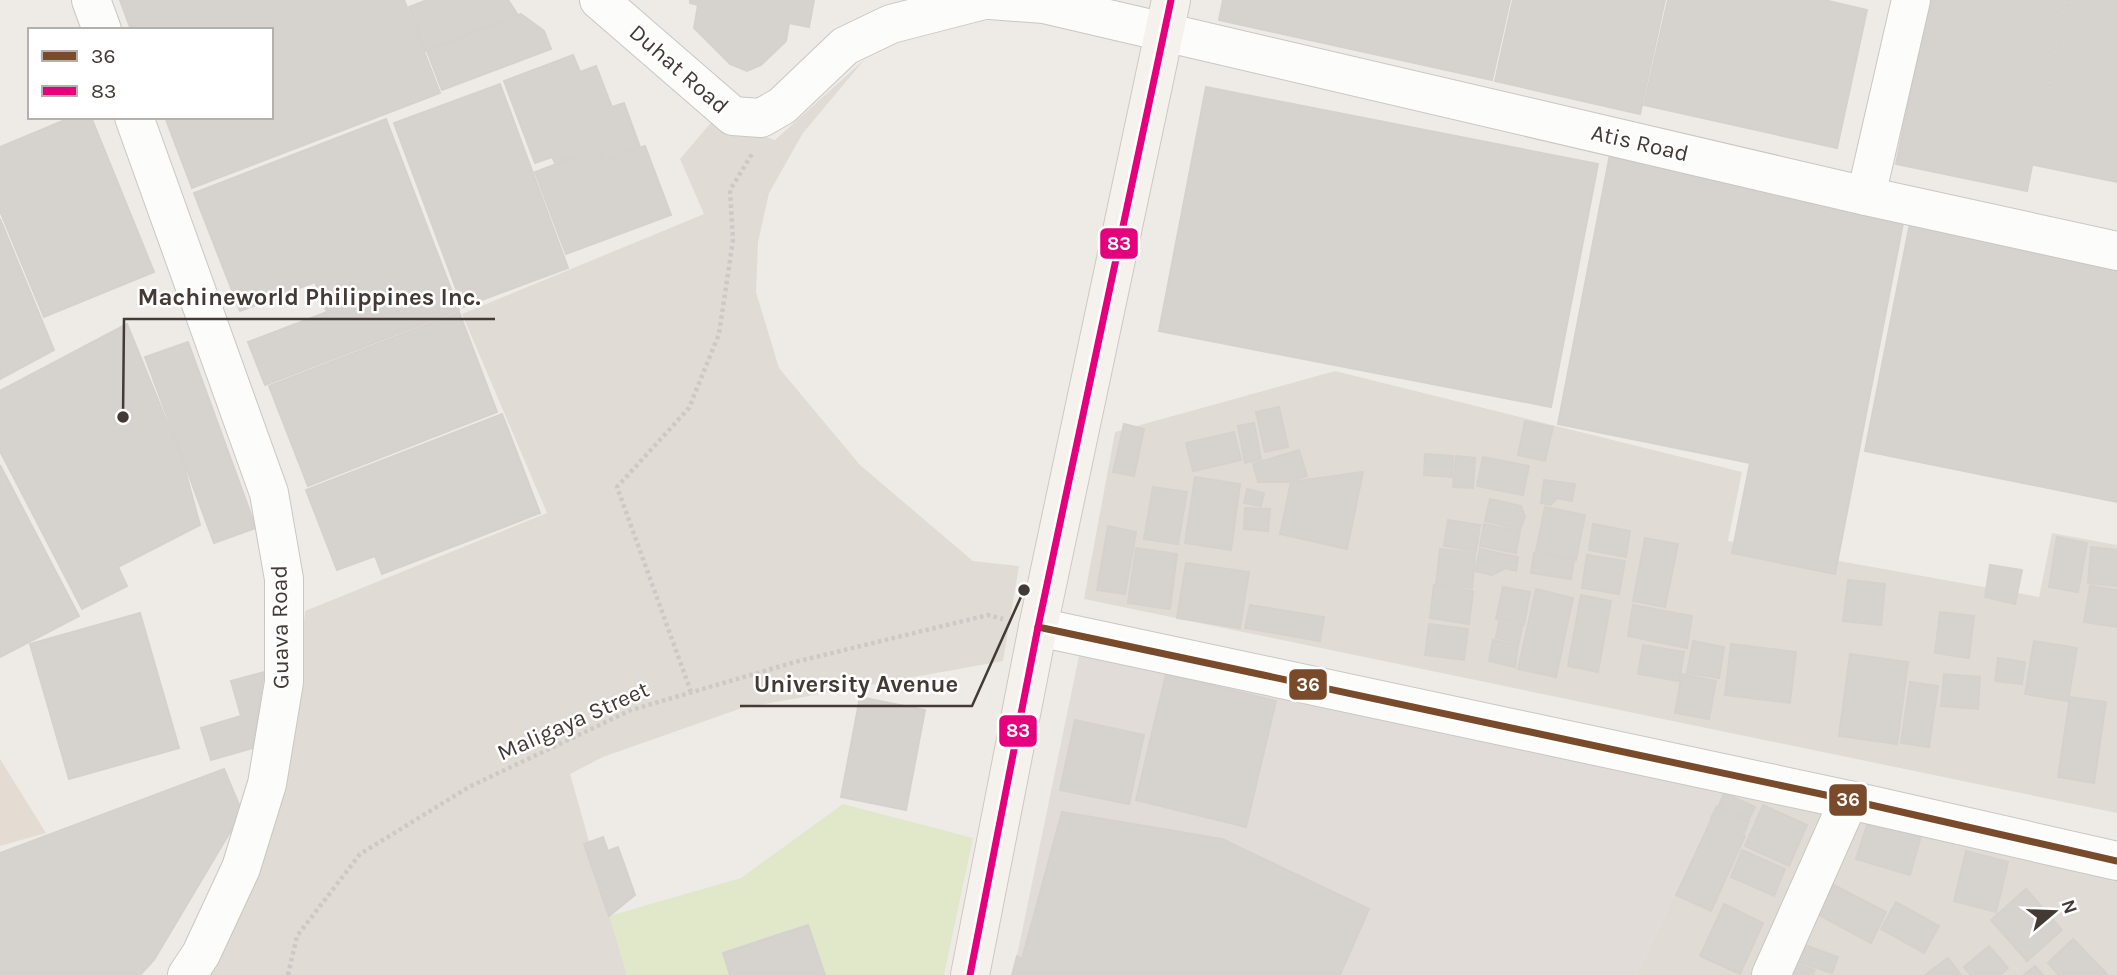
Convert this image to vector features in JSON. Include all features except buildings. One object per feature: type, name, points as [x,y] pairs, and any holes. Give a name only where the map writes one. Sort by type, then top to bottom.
[{"type":"main road","points":[[970,975],[1058,530],[1168,16]]},
{"type":"street","points":[[91,0],[101,28]]},
{"type":"street","name":"Duhat Road","points":[[600,0],[733,116],[761,118],[782,106],[845,46],[891,24],[984,0]]},
{"type":"street","points":[[990,0],[1168,16]]},
{"type":"street","points":[[1866,195],[1911,0]]},
{"type":"street","name":"Atis Road","points":[[1168,16],[1866,195],[2117,251]]},
{"type":"street","name":"Guava Road","points":[[135,119],[269,493],[284,579],[284,682],[267,784],[241,868],[201,954],[187,975]]},
{"type":"street","points":[[1038,627],[1849,800],[2117,861]]},
{"type":"street","points":[[1771,975],[1849,800]]},
{"type":"path","points":[[691,692],[617,487],[689,408],[719,334],[733,240],[730,190],[782,106]]},
{"type":"path","name":"Maligaya Street","points":[[288,975],[297,936],[360,854],[469,787],[631,710],[795,662],[988,615],[1038,627]]},
{"type":"shaded area","points":[[865,59],[803,133],[769,193],[758,242],[756,292],[779,368],[860,465],[973,561],[1019,566],[1003,661],[742,708],[603,757],[570,774],[627,975],[198,975],[297,689],[305,611],[547,513],[462,314],[704,214],[680,159],[714,119],[775,140]]},
{"type":"shaded area","points":[[1335,371],[1742,472],[1728,541],[2039,597],[2052,533],[2117,545],[2117,813],[1084,599],[1115,432]]},
{"type":"shaded area","points":[[1080,651],[1726,786],[1636,975],[1013,975]]},
{"type":"shaded area","points":[[0,759],[46,833],[0,846]]},
{"type":"shaded area","points":[[1726,786],[2117,877],[2117,975],[1636,975]]},
{"type":"green space","points":[[843,804],[973,838],[944,975],[627,975],[609,916],[741,878]]},
{"type":"transit line","name":"83","points":[[970,975],[1038,627],[1171,0]]},
{"type":"transit line","name":"36","points":[[1038,627],[1849,800],[2117,861]]},
{"type":"place","name":"Machineworld Philippines Inc.","points":[[123,417]]},
{"type":"place","name":"University Avenue","points":[[1024,590]]}]
